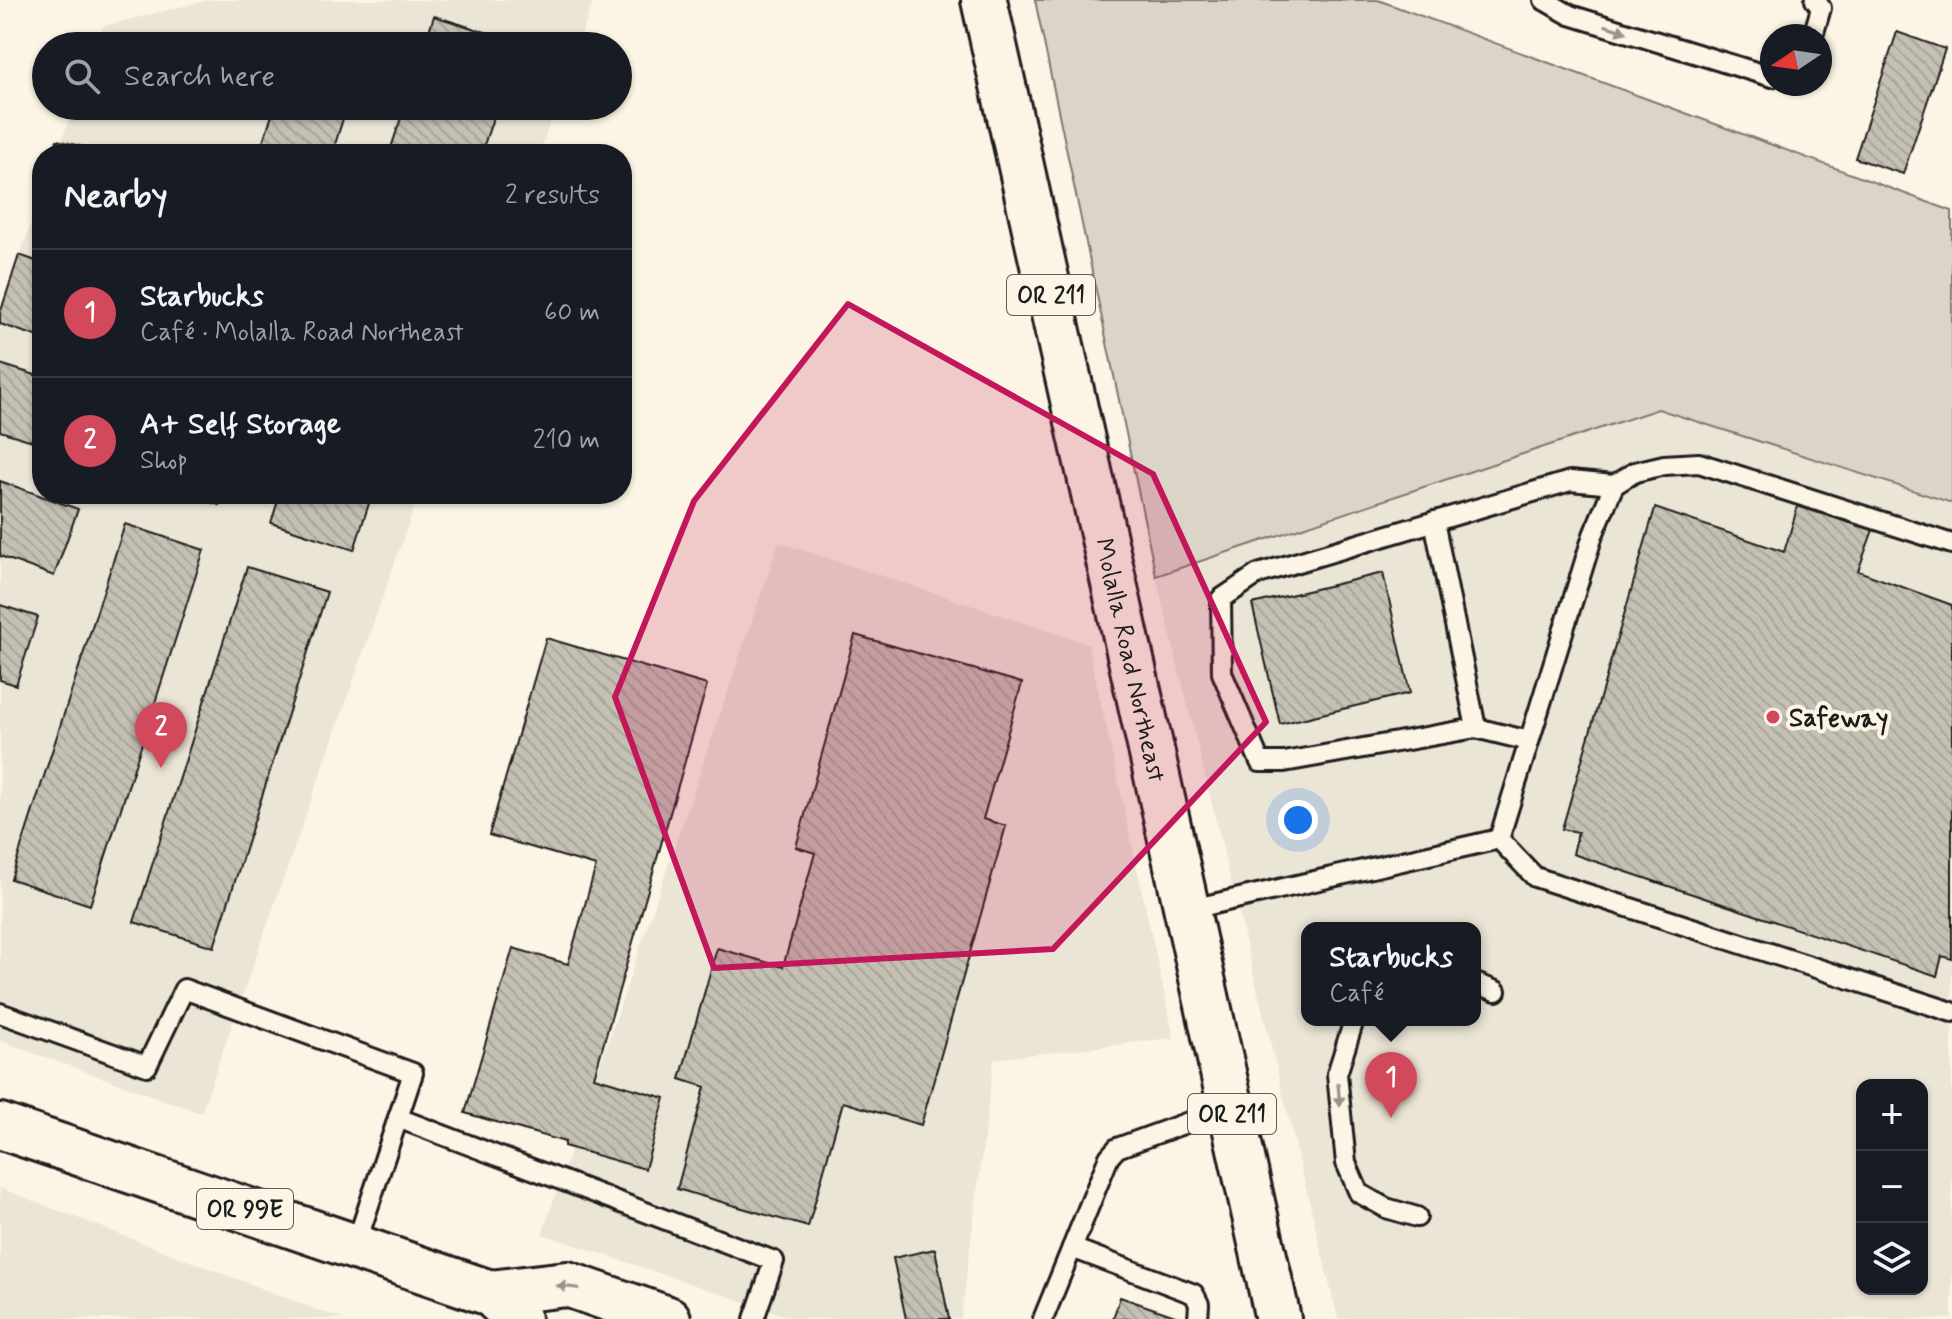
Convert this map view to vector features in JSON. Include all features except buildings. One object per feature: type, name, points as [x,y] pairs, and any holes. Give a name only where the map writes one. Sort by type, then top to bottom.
[{"type":"main road","name":"Molalla Road Northeast","points":[[984,0],[1278,1319]]},
{"type":"main road","name":"OR 99E","points":[[0,1126],[355,1247],[504,1306],[567,1284],[668,1319]]},
{"type":"lane","points":[[1544,0],[1570,15],[1760,73]]},
{"type":"lane","points":[[1815,0],[1821,8],[1816,24]]},
{"type":"lane","points":[[1499,839],[1593,535],[1614,485],[1635,472],[1664,465],[1699,463],[1952,544]]},
{"type":"lane","points":[[1529,741],[1476,728],[1284,762],[1260,762],[1222,673],[1221,599],[1258,574],[1570,481],[1614,485]]},
{"type":"lane","points":[[1434,521],[1476,728]]},
{"type":"lane","points":[[1187,910],[1499,839]]},
{"type":"lane","points":[[1499,839],[1535,877],[1952,1012]]},
{"type":"lane","points":[[1481,985],[1496,991]]},
{"type":"lane","points":[[0,1013],[147,1066],[184,989],[413,1073],[355,1247]]},
{"type":"lane","points":[[1352,1026],[1337,1074],[1346,1163],[1359,1193],[1386,1208],[1417,1217]]},
{"type":"lane","points":[[1043,1319],[1109,1157],[1117,1148],[1230,1107]]},
{"type":"lane","points":[[398,1118],[774,1261],[754,1319]]},
{"type":"lane","points":[[1072,1248],[1194,1294],[1199,1304],[1198,1319]]},
{"type":"highlighted area","points":[[848,304],[1153,474],[1266,722],[1053,949],[714,968],[615,697],[694,501]]},
{"type":"shaded area","points":[[209,0],[594,0],[582,32],[101,32],[103,26]]},
{"type":"shaded area","points":[[1035,0],[1378,0],[1952,211],[1952,503],[1658,409],[1156,576]]},
{"type":"shaded area","points":[[69,120],[551,120],[543,144],[61,144]]},
{"type":"shaded area","points":[[32,221],[32,504],[415,504],[201,1113],[0,1041],[0,309]]},
{"type":"shaded area","points":[[1658,409],[1952,503],[1952,1319],[1338,1319],[1156,576]]},
{"type":"shaded area","points":[[779,542],[1088,644],[1174,1038],[994,1059],[961,1319],[796,1319],[542,1234]]},
{"type":"shaded area","points":[[0,1188],[317,1310],[344,1319],[0,1319]]},
{"type":"place","name":"Safeway","points":[[1773,717]]},
{"type":"place","name":"A+ Self Storage","points":[[161,768]]},
{"type":"place","name":"Starbucks","points":[[1391,1118]]}]
